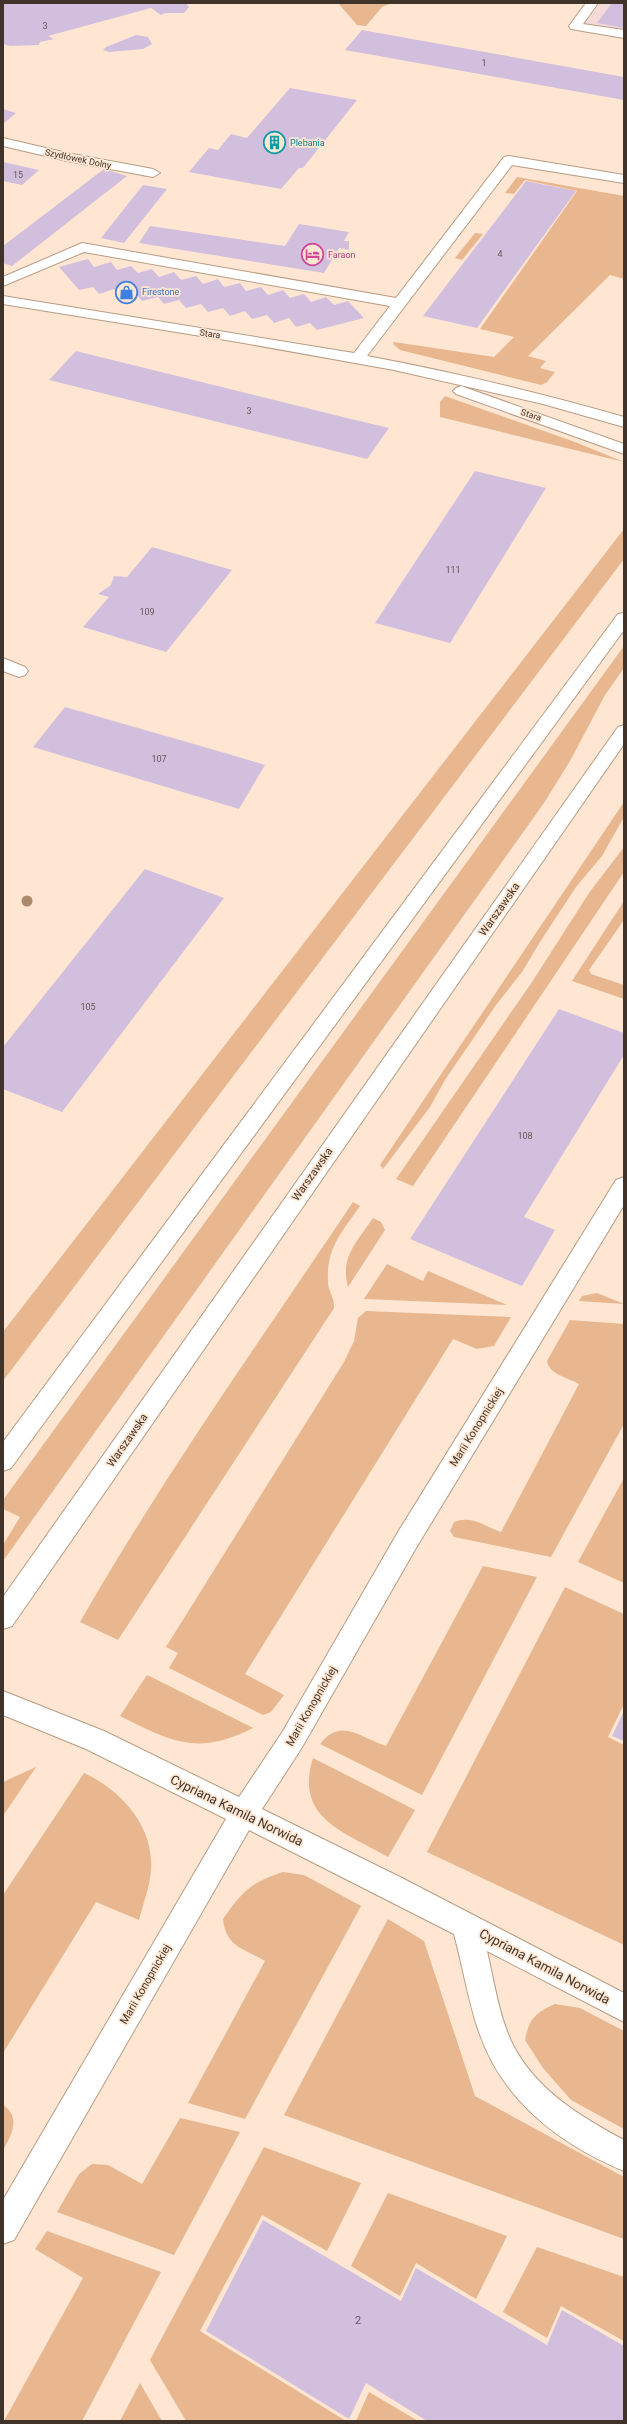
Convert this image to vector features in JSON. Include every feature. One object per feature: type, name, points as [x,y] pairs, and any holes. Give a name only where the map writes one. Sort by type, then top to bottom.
[{"type":"street","points":[[592,3],[575,26],[624,34]]},
{"type":"street","name":"Szydłówek Dolny","points":[[3,142],[66,157],[153,173]]},
{"type":"street","points":[[357,359],[509,160],[624,179]]},
{"type":"street","points":[[3,282],[82,247],[399,303]]},
{"type":"street","name":"Stara","points":[[3,300],[357,359],[550,400],[624,422]]},
{"type":"street","name":"Stara","points":[[416,371],[480,400],[532,415],[624,449]]},
{"type":"street","points":[[3,1461],[624,618]]},
{"type":"street","points":[[3,664],[19,671]]},
{"type":"street","name":"Warszawska","points":[[3,1618],[624,731]]},
{"type":"street","name":"Marii Konopnickiej","points":[[3,2229],[244,1813],[292,1740],[407,1540],[624,1186]]},
{"type":"street","name":"Cypriana Kamila Norwida","points":[[3,1703],[95,1740],[244,1813],[466,1925],[624,2008]]},
{"type":"street","name":"Cypriana Kamila Norwida","points":[[466,1925],[493,2032],[498,2047],[510,2068],[540,2104],[555,2116],[624,2156]]},
{"type":"shaded area","points":[[338,3],[392,3],[382,7],[366,26],[357,25]]},
{"type":"shaded area","points":[[600,3],[624,3],[624,35],[581,28]]},
{"type":"shaded area","points":[[517,177],[624,196],[624,279],[610,275],[528,356],[546,361],[540,368],[555,372],[547,382],[541,385],[400,350],[393,344],[394,342],[494,357],[514,337],[480,329],[577,191],[525,180],[514,194],[505,193]]},
{"type":"shaded area","points":[[475,233],[483,234],[462,260],[455,258]]},
{"type":"shaded area","points":[[445,396],[575,442],[624,462],[440,417],[440,402]]},
{"type":"shaded area","points":[[624,529],[624,559],[3,1381],[3,1332]]},
{"type":"shaded area","points":[[624,646],[624,668],[605,695],[570,761],[544,803],[3,1561],[3,1545],[20,1517],[3,1509],[3,1500]]},
{"type":"shaded area","points":[[624,802],[624,817],[602,856],[576,887],[522,972],[496,1005],[445,1080],[430,1107],[383,1169],[380,1165]]},
{"type":"shaded area","points":[[624,847],[624,872],[413,1186],[396,1179],[532,982],[589,893]]},
{"type":"shaded area","points":[[624,901],[624,920],[589,970],[591,974],[624,985],[624,999],[572,981]]},
{"type":"shaded area","points":[[353,1202],[360,1206],[336,1241],[332,1250],[328,1270],[328,1282],[334,1308],[118,1640],[80,1622],[178,1462]]},
{"type":"shaded area","points":[[373,1218],[381,1222],[385,1230],[348,1287],[346,1267],[348,1258],[356,1242]]},
{"type":"shaded area","points":[[387,1264],[423,1281],[428,1271],[507,1305],[364,1299]]},
{"type":"shaded area","points":[[597,1293],[624,1304],[579,1301],[582,1296]]},
{"type":"shaded area","points":[[366,1311],[511,1317],[494,1346],[477,1349],[453,1339],[245,1674],[284,1695],[271,1712],[263,1715],[169,1668],[178,1653],[166,1647],[344,1362],[354,1341],[358,1318]]},
{"type":"shaded area","points":[[570,1320],[624,1324],[624,1424],[551,1557],[454,1537],[450,1531],[454,1522],[461,1520],[478,1522],[501,1532],[579,1384],[555,1372],[548,1365],[547,1361]]},
{"type":"shaded area","points":[[624,1478],[624,1583],[578,1562]]},
{"type":"shaded area","points":[[483,1566],[537,1577],[422,1795],[320,1744],[328,1736],[343,1730],[359,1734],[386,1746]]},
{"type":"shaded area","points":[[565,1587],[624,1614],[624,1704],[608,1737],[624,1745],[624,1945],[427,1852]]},
{"type":"shaded area","points":[[147,1675],[253,1728],[234,1737],[216,1742],[185,1742],[170,1739],[155,1733],[120,1716]]},
{"type":"shaded area","points":[[313,1758],[415,1810],[388,1857],[340,1831],[327,1821],[317,1810],[311,1796],[309,1779]]},
{"type":"shaded area","points":[[36,1767],[3,1816],[3,1782]]},
{"type":"shaded area","points":[[84,1773],[98,1780],[110,1789],[132,1811],[141,1824],[147,1839],[150,1854],[151,1870],[148,1889],[139,1920],[96,1902],[3,2053],[3,1895]]},
{"type":"shaded area","points":[[283,1872],[304,1875],[361,1906],[245,2119],[188,2103],[265,1961],[243,1950],[232,1942],[225,1929],[223,1919],[236,1901],[248,1889],[263,1880]]},
{"type":"shaded area","points":[[388,1919],[424,1941],[475,2096],[624,2177],[624,2239],[284,2115]]},
{"type":"shaded area","points":[[555,2004],[580,2008],[624,2031],[624,2129],[571,2100],[543,2068],[525,2040],[531,2022],[534,2018],[542,2010]]},
{"type":"shaded area","points":[[3,2105],[12,2115],[13,2126],[12,2132],[3,2150]]},
{"type":"shaded area","points":[[180,2118],[240,2132],[174,2255],[57,2212],[79,2174],[92,2164],[108,2165],[142,2184]]},
{"type":"shaded area","points":[[264,2147],[361,2183],[327,2251],[262,2215],[200,2331],[346,2421],[186,2421],[150,2360]]},
{"type":"shaded area","points":[[388,2193],[507,2236],[476,2299],[416,2263],[400,2296],[351,2266]]},
{"type":"shaded area","points":[[47,2231],[161,2272],[82,2421],[4,2421],[83,2278],[35,2249]]},
{"type":"shaded area","points":[[537,2247],[624,2277],[624,2341],[561,2306],[547,2338],[503,2312]]},
{"type":"shaded area","points":[[140,2383],[162,2421],[120,2421]]},
{"type":"shaded area","points":[[369,2392],[418,2421],[356,2421]]},
{"type":"building","points":[[3,3],[186,3],[189,7],[184,13],[165,13],[161,15],[151,8],[48,36],[54,39],[40,42],[39,45],[10,46],[3,44]]},
{"type":"building","points":[[612,3],[624,3],[624,28],[597,23]]},
{"type":"building","points":[[362,30],[624,77],[624,100],[345,50]]},
{"type":"building","points":[[136,35],[148,37],[152,44],[143,49],[109,52],[103,50],[106,47]]},
{"type":"building","name":"Plebania","points":[[290,88],[357,100],[303,168],[299,168],[281,189],[189,172],[209,148],[218,150],[231,134],[247,138]]},
{"type":"building","points":[[3,109],[16,113],[3,124]]},
{"type":"building","points":[[3,162],[39,170],[22,185],[3,181]]},
{"type":"building","points":[[104,169],[127,176],[12,266],[3,263],[3,246]]},
{"type":"building","points":[[526,181],[576,191],[477,328],[423,316]]},
{"type":"building","points":[[143,185],[167,189],[124,243],[101,238]]},
{"type":"building","points":[[299,224],[349,232],[344,241],[349,241],[349,250],[339,248],[324,273],[139,243],[150,226],[285,246]]},
{"type":"building","points":[[88,259],[94,267],[111,262],[117,270],[131,266],[138,273],[152,269],[159,277],[174,272],[181,280],[196,276],[203,284],[218,279],[224,287],[240,283],[246,291],[261,287],[268,295],[283,290],[290,298],[304,294],[311,302],[326,297],[334,305],[348,301],[364,318],[317,330],[310,323],[296,327],[289,318],[274,323],[267,315],[252,319],[245,311],[230,316],[223,308],[208,312],[201,304],[186,308],[179,300],[164,304],[158,297],[142,301],[136,293],[121,297],[114,289],[99,294],[93,287],[79,290],[59,267]]},
{"type":"building","points":[[76,351],[389,428],[367,459],[49,380]]},
{"type":"building","points":[[475,471],[546,488],[450,643],[375,623]]},
{"type":"building","points":[[152,547],[232,570],[166,652],[83,627],[109,597],[98,594],[111,585],[114,576],[127,577]]},
{"type":"building","points":[[65,707],[265,765],[239,809],[33,747]]},
{"type":"building","points":[[145,869],[224,898],[62,1112],[3,1089],[3,1047]]},
{"type":"building","points":[[559,1009],[624,1033],[624,1055],[524,1217],[555,1230],[522,1286],[410,1239]]},
{"type":"building","points":[[624,1711],[624,1741],[612,1736]]},
{"type":"building","points":[[263,2220],[401,2301],[416,2268],[547,2345],[562,2310],[624,2346],[624,2421],[427,2421],[366,2383],[349,2419],[206,2331]]},
{"type":"place","name":"Plebania","points":[[274,143]]},
{"type":"place","name":"Faraon","points":[[313,255]]},
{"type":"place","name":"Firestone","points":[[126,292]]}]
